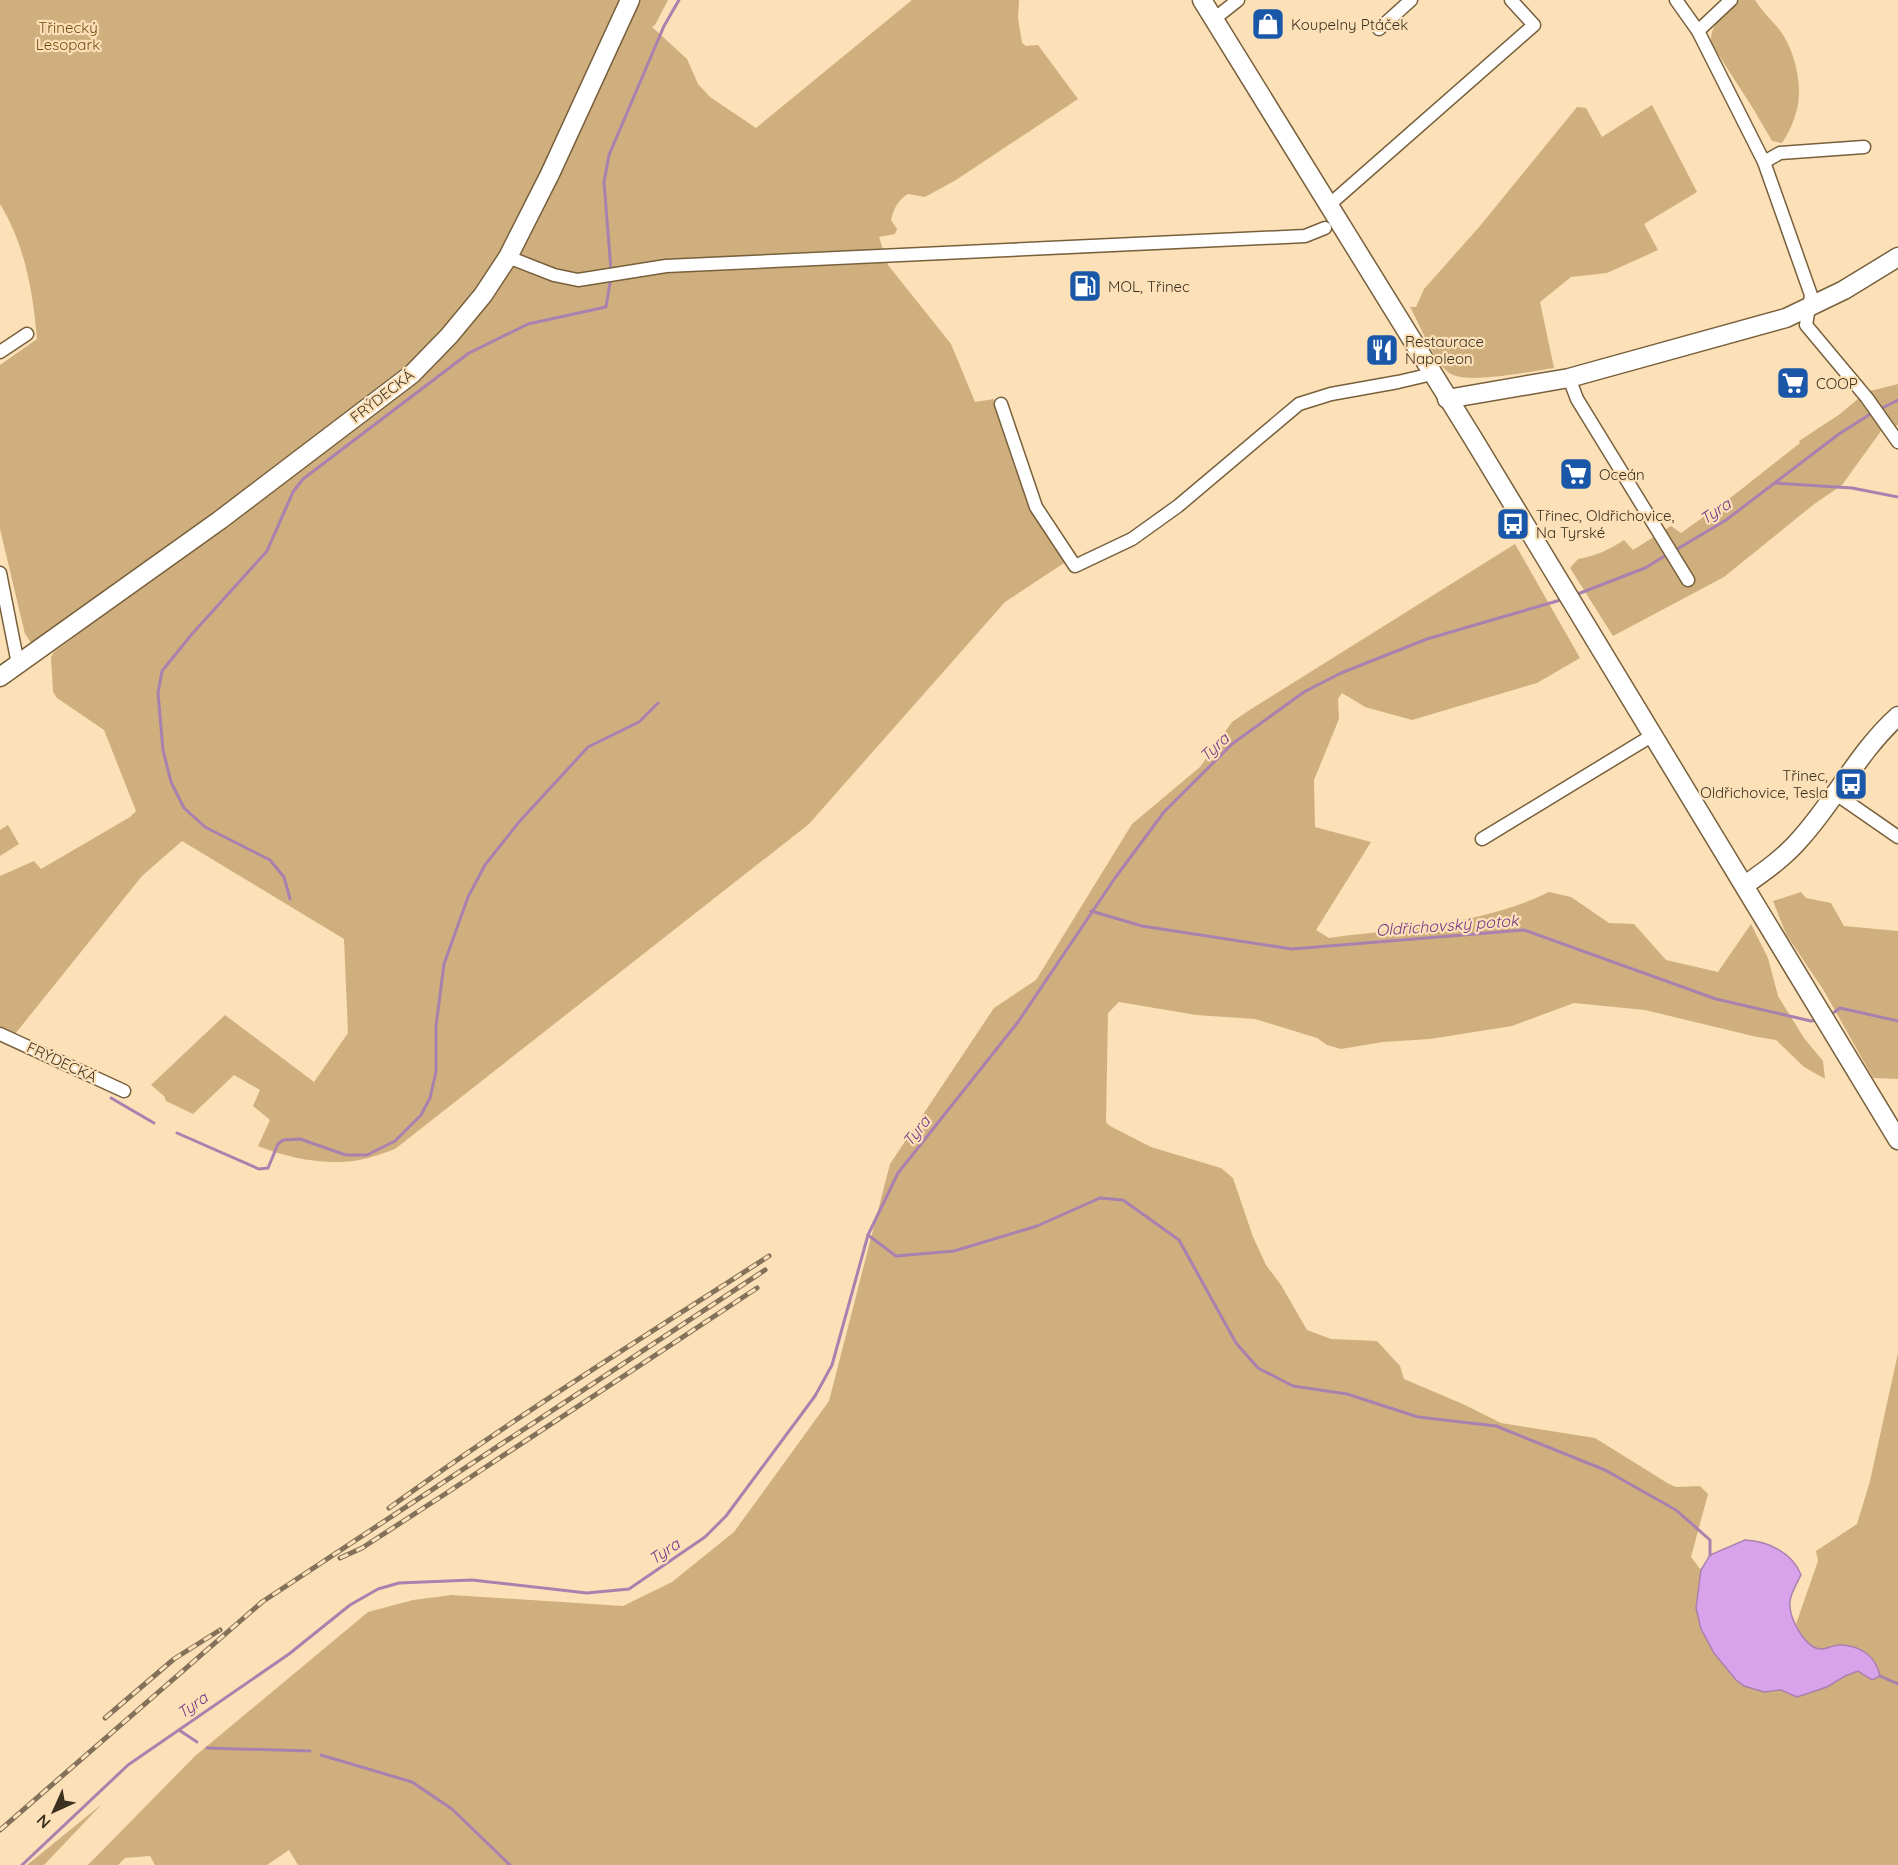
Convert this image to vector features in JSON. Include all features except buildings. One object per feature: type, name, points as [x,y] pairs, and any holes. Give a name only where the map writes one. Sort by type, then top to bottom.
[{"type":"main road","name":"FRÝDECKÁ","points":[[0,677],[220,520],[412,374],[449,336],[483,295],[508,257],[550,174],[630,0]]},
{"type":"main road","points":[[1202,0],[1589,629],[1898,1140]]},
{"type":"main road","points":[[1448,399],[1569,378],[1786,318],[1844,290],[1898,257]]},
{"type":"main road","points":[[1745,885],[1782,858],[1801,838],[1836,794],[1878,734],[1898,716]]},
{"type":"street","points":[[1214,20],[1238,0]]},
{"type":"street","points":[[1379,30],[1411,0]]},
{"type":"street","points":[[1329,205],[1534,25],[1511,0]]},
{"type":"street","points":[[1676,0],[1698,31],[1764,162],[1811,295],[1806,325],[1869,400],[1898,442]]},
{"type":"street","points":[[1698,31],[1731,0]]},
{"type":"street","points":[[1764,162],[1780,153],[1864,147]]},
{"type":"street","points":[[508,257],[554,275],[578,280],[611,277],[666,266],[1305,237],[1325,228]]},
{"type":"street","points":[[0,352],[27,334]]},
{"type":"street","points":[[1001,404],[1036,507],[1075,566],[1132,539],[1178,506],[1299,404],[1331,394],[1432,374]]},
{"type":"street","points":[[1569,378],[1577,399],[1688,580]]},
{"type":"street","points":[[0,573],[18,664]]},
{"type":"street","points":[[1482,839],[1653,735]]},
{"type":"street","points":[[1836,794],[1898,837]]},
{"type":"street","name":"FRÝDECKÁ","points":[[0,1034],[124,1091]]},
{"type":"green space","name":"Třinecký Lesopark","points":[[0,0],[621,0],[502,253],[477,290],[443,331],[406,368],[215,513],[32,644],[25,634],[0,529],[0,365],[37,339],[33,304],[22,252],[0,204]]},
{"type":"green space","points":[[639,0],[668,0],[652,27],[687,59],[698,84],[710,97],[756,128],[912,0],[1019,0],[1018,18],[1022,43],[1026,46],[1038,45],[1078,99],[956,180],[925,197],[908,194],[905,196],[897,205],[891,220],[897,229],[895,234],[879,237],[888,265],[951,344],[975,402],[994,399],[1029,499],[1064,563],[1005,602],[809,824],[395,1149],[347,1162],[307,1160],[282,1154],[258,1146],[270,1120],[253,1106],[260,1090],[234,1075],[193,1114],[166,1101],[164,1096],[151,1085],[225,1015],[314,1082],[348,1033],[344,939],[182,841],[142,876],[15,1034],[0,1028],[0,876],[34,861],[41,869],[130,817],[136,811],[104,730],[57,698],[53,692],[51,657],[54,652],[455,342]]},
{"type":"green space","points":[[1739,0],[1755,0],[1779,29],[1794,58],[1799,92],[1798,103],[1792,125],[1782,143],[1772,141],[1711,43],[1716,24]]},
{"type":"green space","points":[[1652,105],[1697,192],[1644,224],[1658,250],[1607,273],[1571,277],[1540,302],[1554,368],[1482,378],[1456,376],[1448,372],[1432,350],[1410,307],[1416,307],[1424,289],[1480,226],[1577,107],[1586,108],[1602,137]]},
{"type":"green space","points":[[1898,384],[1898,425],[1881,431],[1842,485],[1813,505],[1724,577],[1613,636],[1570,568],[1578,559],[1602,552],[1624,540],[1633,550],[1671,526],[1681,533],[1734,495],[1800,443],[1799,441],[1840,414],[1866,392]]},
{"type":"green space","points":[[1515,544],[1580,658],[1537,683],[1412,720],[1365,707],[1342,693],[1338,699],[1339,719],[1314,780],[1315,827],[1371,842],[1316,930],[1329,938],[1442,924],[1497,912],[1549,892],[1571,897],[1609,923],[1634,924],[1666,960],[1718,972],[1751,924],[1768,958],[1778,996],[1804,1038],[1823,1061],[1825,1079],[1804,1067],[1776,1040],[1645,1010],[1574,1003],[1512,1026],[1430,1039],[1383,1042],[1341,1049],[1327,1045],[1317,1038],[1255,1019],[1196,1015],[1119,1002],[1108,1013],[1106,1122],[1151,1147],[1221,1168],[1233,1178],[1253,1237],[1266,1265],[1281,1285],[1307,1330],[1331,1339],[1377,1341],[1400,1366],[1404,1379],[1501,1423],[1595,1438],[1669,1484],[1676,1487],[1700,1486],[1708,1494],[1691,1557],[1701,1570],[1701,1629],[1714,1653],[1736,1680],[1744,1686],[1764,1692],[1781,1690],[1797,1697],[1827,1687],[1858,1671],[1809,1643],[1796,1624],[1818,1561],[1816,1551],[1857,1524],[1870,1481],[1898,1353],[1898,1865],[298,1865],[289,1850],[267,1865],[155,1865],[150,1856],[125,1858],[118,1865],[88,1865],[195,1756],[368,1612],[413,1600],[452,1595],[623,1606],[672,1582],[734,1532],[829,1401],[890,1164],[994,1008],[1036,980],[1132,824],[1200,767],[1232,722]]},
{"type":"green space","points":[[8,825],[19,844],[0,856],[0,830]]},
{"type":"green space","points":[[1801,892],[1806,898],[1831,903],[1844,926],[1898,931],[1898,1079],[1873,1078],[1824,991],[1786,934],[1773,901]]},
{"type":"green space","points":[[102,1804],[44,1865],[27,1865]]},
{"type":"shaded area","points":[[1745,1540],[1762,1543],[1779,1550],[1797,1567],[1801,1575],[1792,1595],[1790,1607],[1794,1623],[1803,1637],[1821,1649],[1839,1645],[1854,1647],[1866,1653],[1875,1663],[1880,1676],[1872,1680],[1858,1671],[1827,1687],[1797,1697],[1781,1690],[1764,1692],[1744,1686],[1736,1680],[1714,1653],[1701,1629],[1696,1608],[1701,1570],[1710,1555]]},
{"type":"waterway","points":[[611,270],[604,182],[609,155],[664,26],[679,0]]},
{"type":"waterway","points":[[290,899],[284,877],[270,860],[205,827],[184,808],[171,782],[163,750],[158,693],[162,671],[267,551],[293,492],[303,479],[469,353],[528,324],[606,307],[611,277]]},
{"type":"waterway","name":"Tyra","points":[[1878,410],[1898,400]]},
{"type":"waterway","name":"Tyra","points":[[1674,551],[1726,520],[1839,434],[1872,413]]},
{"type":"waterway","points":[[1775,483],[1852,488],[1898,497]]},
{"type":"waterway","name":"Tyra","points":[[1575,595],[1645,568],[1668,554]]},
{"type":"waterway","name":"Tyra","points":[[22,1865],[128,1765],[289,1654],[350,1605],[378,1589],[399,1583],[472,1580],[587,1593],[629,1589],[705,1537],[726,1516],[815,1396],[832,1365],[868,1235],[898,1173],[1018,1022],[1115,878],[1164,812],[1232,744],[1304,692],[1341,673],[1427,639],[1564,599]]},
{"type":"waterway","points":[[177,1133],[259,1169],[268,1168],[278,1144],[283,1140],[300,1139],[346,1155],[367,1155],[395,1141],[421,1115],[430,1098],[436,1072],[436,1026],[444,964],[468,897],[485,865],[519,822],[588,747],[639,722],[658,703]]},
{"type":"waterway","name":"Oldřichovský potok","points":[[1091,911],[1142,926],[1292,949],[1524,930],[1716,999],[1811,1021],[1817,1020]]},
{"type":"waterway","name":"Oldřichovský potok","points":[[1829,1016],[1840,1008],[1898,1021]]},
{"type":"waterway","points":[[111,1098],[154,1123]]},
{"type":"waterway","points":[[868,1235],[896,1256],[954,1251],[1037,1226],[1100,1198],[1123,1200],[1179,1240],[1236,1343],[1258,1368],[1293,1386],[1347,1394],[1418,1417],[1496,1426],[1605,1470],[1676,1510],[1710,1540],[1710,1555]]},
{"type":"waterway","points":[[1880,1676],[1898,1684]]},
{"type":"waterway","points":[[179,1730],[197,1742]]},
{"type":"waterway","points":[[207,1748],[310,1751]]},
{"type":"waterway","points":[[321,1755],[412,1782],[452,1809],[510,1865]]},
{"type":"railway","points":[[389,1508],[530,1411],[769,1256]]},
{"type":"railway","points":[[0,1830],[262,1602],[765,1270]]},
{"type":"railway","points":[[340,1558],[362,1548],[757,1288]]},
{"type":"railway","points":[[105,1718],[174,1659],[220,1630]]},
{"type":"place","name":"Koupelny Ptáček","points":[[1268,24]]},
{"type":"place","name":"MOL, Třinec","points":[[1085,286]]},
{"type":"place","name":"Restaurace Napoleon","points":[[1382,350]]},
{"type":"place","name":"COOP","points":[[1793,383]]},
{"type":"place","name":"Oceán","points":[[1576,474]]},
{"type":"place","name":"Třinec, Oldřichovice, Na Tyrské","points":[[1513,524]]},
{"type":"place","name":"Třinec, Oldřichovice, Tesla","points":[[1851,784]]}]
